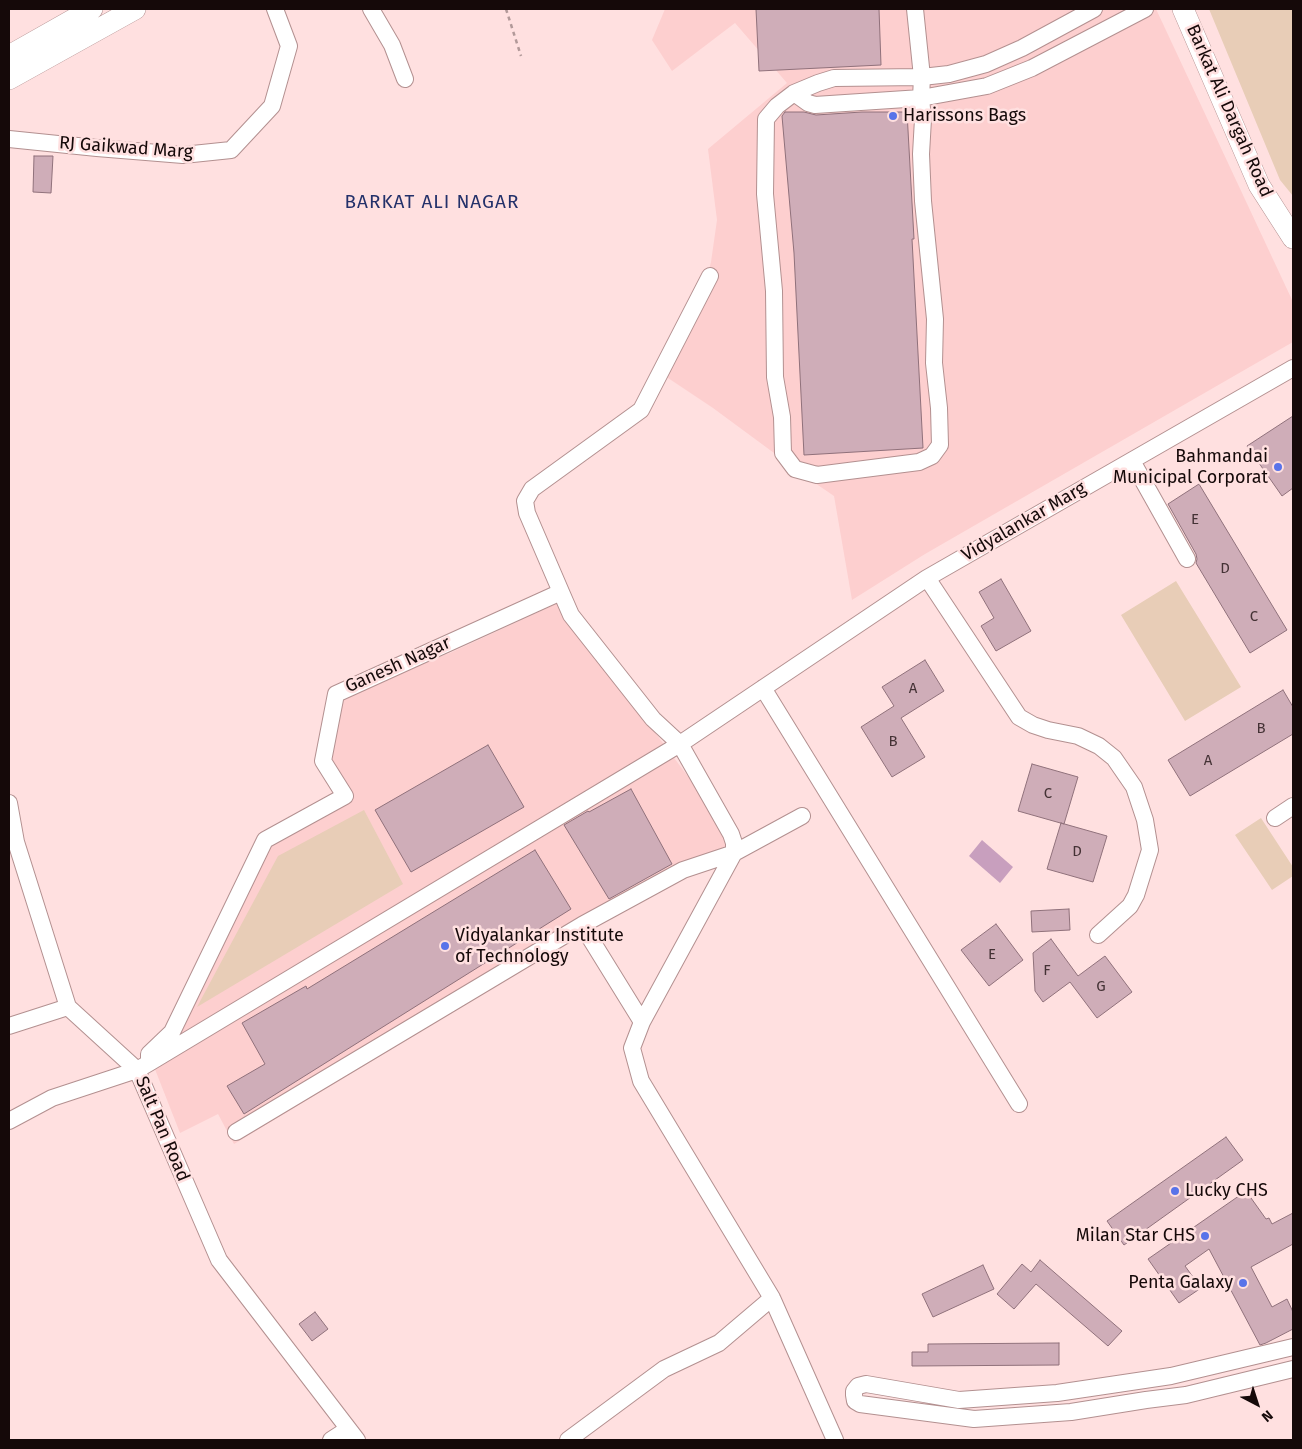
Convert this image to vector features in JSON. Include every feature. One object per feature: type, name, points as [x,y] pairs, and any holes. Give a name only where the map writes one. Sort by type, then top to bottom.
[{"type":"main road","points":[[9,56],[92,9]]},
{"type":"main road","points":[[9,79],[135,9]]},
{"type":"main road","name":"Barkat Ali Dargah Road","points":[[1183,9],[1259,185],[1293,238]]},
{"type":"street","name":"RJ Gaikwad Marg","points":[[9,139],[183,155],[231,150],[272,106],[289,46],[275,9]]},
{"type":"street","points":[[370,9],[392,45],[405,79]]},
{"type":"street","points":[[915,9],[922,77],[923,119],[921,154],[923,201],[935,320],[934,363],[939,408],[940,445],[932,456],[919,462],[817,475],[796,469],[783,453],[782,417],[775,377],[774,291],[765,194],[766,119],[777,106],[794,93],[834,78],[922,77],[949,74],[986,64],[1022,48],[1094,9]]},
{"type":"street","points":[[794,93],[808,103],[815,105],[921,98],[987,86],[1032,68],[1146,9]]},
{"type":"street","points":[[1022,48],[1032,68]]},
{"type":"street","points":[[710,276],[641,410],[532,489],[526,501],[527,513],[571,615],[653,719],[680,744],[732,834],[734,853],[642,1022],[632,1048],[641,1081],[772,1298],[835,1440]]},
{"type":"street","name":"Vidyalankar Marg","points":[[9,1121],[52,1098],[143,1066],[680,744],[927,578],[1293,368]]},
{"type":"street","points":[[1132,461],[1187,559]]},
{"type":"street","points":[[927,578],[1019,717],[1033,725],[1078,736],[1099,746],[1114,758],[1134,787],[1145,820],[1150,850],[1136,894],[1130,906],[1098,935]]},
{"type":"street","name":"Ganesh Nagar","points":[[143,1066],[149,1054],[172,1032],[265,840],[344,796],[323,761],[336,694],[561,592]]},
{"type":"street","points":[[763,688],[1019,1104]]},
{"type":"street","points":[[9,802],[16,842],[68,1007],[9,1026]]},
{"type":"street","points":[[1276,818],[1293,806]]},
{"type":"street","points":[[236,1132],[582,925],[682,870],[734,853],[802,816]]},
{"type":"street","points":[[582,925],[642,1022]]},
{"type":"street","name":"Salt Pan Road","points":[[68,1007],[143,1066],[219,1260],[352,1434]]},
{"type":"street","points":[[568,1440],[664,1370],[719,1343],[772,1298]]},
{"type":"street","points":[[1293,1347],[1171,1376],[1056,1394],[959,1400],[866,1384],[858,1386],[854,1391],[854,1395],[855,1401],[860,1404],[974,1419],[1104,1408],[1186,1395],[1293,1369]]},
{"type":"street","points":[[1103,1386],[1104,1408]]},
{"type":"street","points":[[331,1440],[352,1434]]},
{"type":"path","points":[[506,9],[521,56]]},
{"type":"shaded area","points":[[665,9],[1156,9],[1293,302],[1293,342],[925,554],[852,600],[834,496],[713,408],[668,378],[662,368],[703,293],[711,262],[717,220],[708,149],[787,83],[735,23],[672,71],[652,40]]},
{"type":"shaded area","points":[[1209,9],[1293,9],[1293,196],[1280,180]]},
{"type":"shaded area","points":[[1176,581],[1241,687],[1185,721],[1121,615]]},
{"type":"shaded area","points":[[558,603],[731,834],[734,843],[234,1144],[218,1114],[180,1133],[149,1054],[172,1032],[265,840],[344,796],[323,761],[336,694],[450,653]]},
{"type":"shaded area","points":[[364,810],[403,884],[197,1007],[278,856]]},
{"type":"shaded area","points":[[1261,818],[1293,867],[1293,876],[1272,890],[1235,835]]},
{"type":"shaded area","points":[[982,840],[1013,867],[1000,883],[969,856]]},
{"type":"building","points":[[756,9],[879,9],[881,65],[759,71]]},
{"type":"building","points":[[785,112],[804,112],[816,115],[907,112],[923,448],[804,455],[794,253],[782,116]]},
{"type":"building","points":[[34,156],[53,156],[51,193],[33,192]]},
{"type":"building","name":"Bahmandai Municipal Corporat","points":[[1293,416],[1293,488],[1282,496],[1247,446]]},
{"type":"building","points":[[1199,484],[1287,630],[1250,653],[1196,563],[1196,554],[1168,504]]},
{"type":"building","points":[[1001,579],[1031,631],[996,651],[981,626],[994,618],[979,592]]},
{"type":"building","points":[[925,660],[944,691],[901,718],[925,757],[892,777],[861,727],[894,706],[882,687]]},
{"type":"building","points":[[1283,690],[1293,707],[1293,734],[1190,796],[1168,760]]},
{"type":"building","points":[[488,745],[524,807],[411,872],[375,810]]},
{"type":"building","points":[[1032,764],[1078,777],[1064,824],[1018,811]]},
{"type":"building","points":[[631,789],[672,864],[609,899],[564,825]]},
{"type":"building","points":[[1061,823],[1107,836],[1093,882],[1047,869]]},
{"type":"building","name":"Vidyalankar Institute of Technology","points":[[535,850],[571,909],[244,1114],[227,1086],[265,1064],[242,1023],[306,986],[307,989]]},
{"type":"building","points":[[1069,909],[1070,930],[1032,932],[1031,911]]},
{"type":"building","points":[[996,924],[1023,960],[989,986],[961,950]]},
{"type":"building","points":[[1051,939],[1078,976],[1105,956],[1132,992],[1097,1018],[1070,982],[1043,1002],[1035,991],[1033,953]]},
{"type":"building","name":"Lucky CHS","points":[[1226,1137],[1243,1160],[1124,1245],[1107,1221]]},
{"type":"building","points":[[1246,1191],[1266,1219],[1269,1218],[1272,1224],[1293,1213],[1293,1244],[1251,1267],[1272,1307],[1287,1299],[1293,1312],[1293,1329],[1260,1345],[1209,1249],[1185,1266],[1201,1288],[1179,1303],[1148,1259]]},
{"type":"building","points":[[1040,1260],[1122,1331],[1108,1346],[1036,1284],[1014,1309],[997,1294],[1022,1264],[1031,1272]]},
{"type":"building","points":[[983,1265],[994,1289],[933,1317],[922,1294]]},
{"type":"building","points":[[315,1312],[328,1329],[312,1341],[299,1324]]},
{"type":"building","points":[[1059,1343],[1059,1365],[912,1366],[912,1352],[928,1352],[928,1344]]},
{"type":"place","name":"Harissons Bags","points":[[893,116]]},
{"type":"place","name":"Bahmandai Municipal Corporat","points":[[1278,467]]},
{"type":"place","name":"Vidyalankar Institute of Technology","points":[[445,946]]},
{"type":"place","name":"Lucky CHS","points":[[1175,1191]]},
{"type":"place","name":"Milan Star CHS","points":[[1205,1236]]},
{"type":"place","name":"Penta Galaxy","points":[[1243,1283]]},
{"type":"district","name":"BARKAT ALI NAGAR","points":[[432,203]]}]
